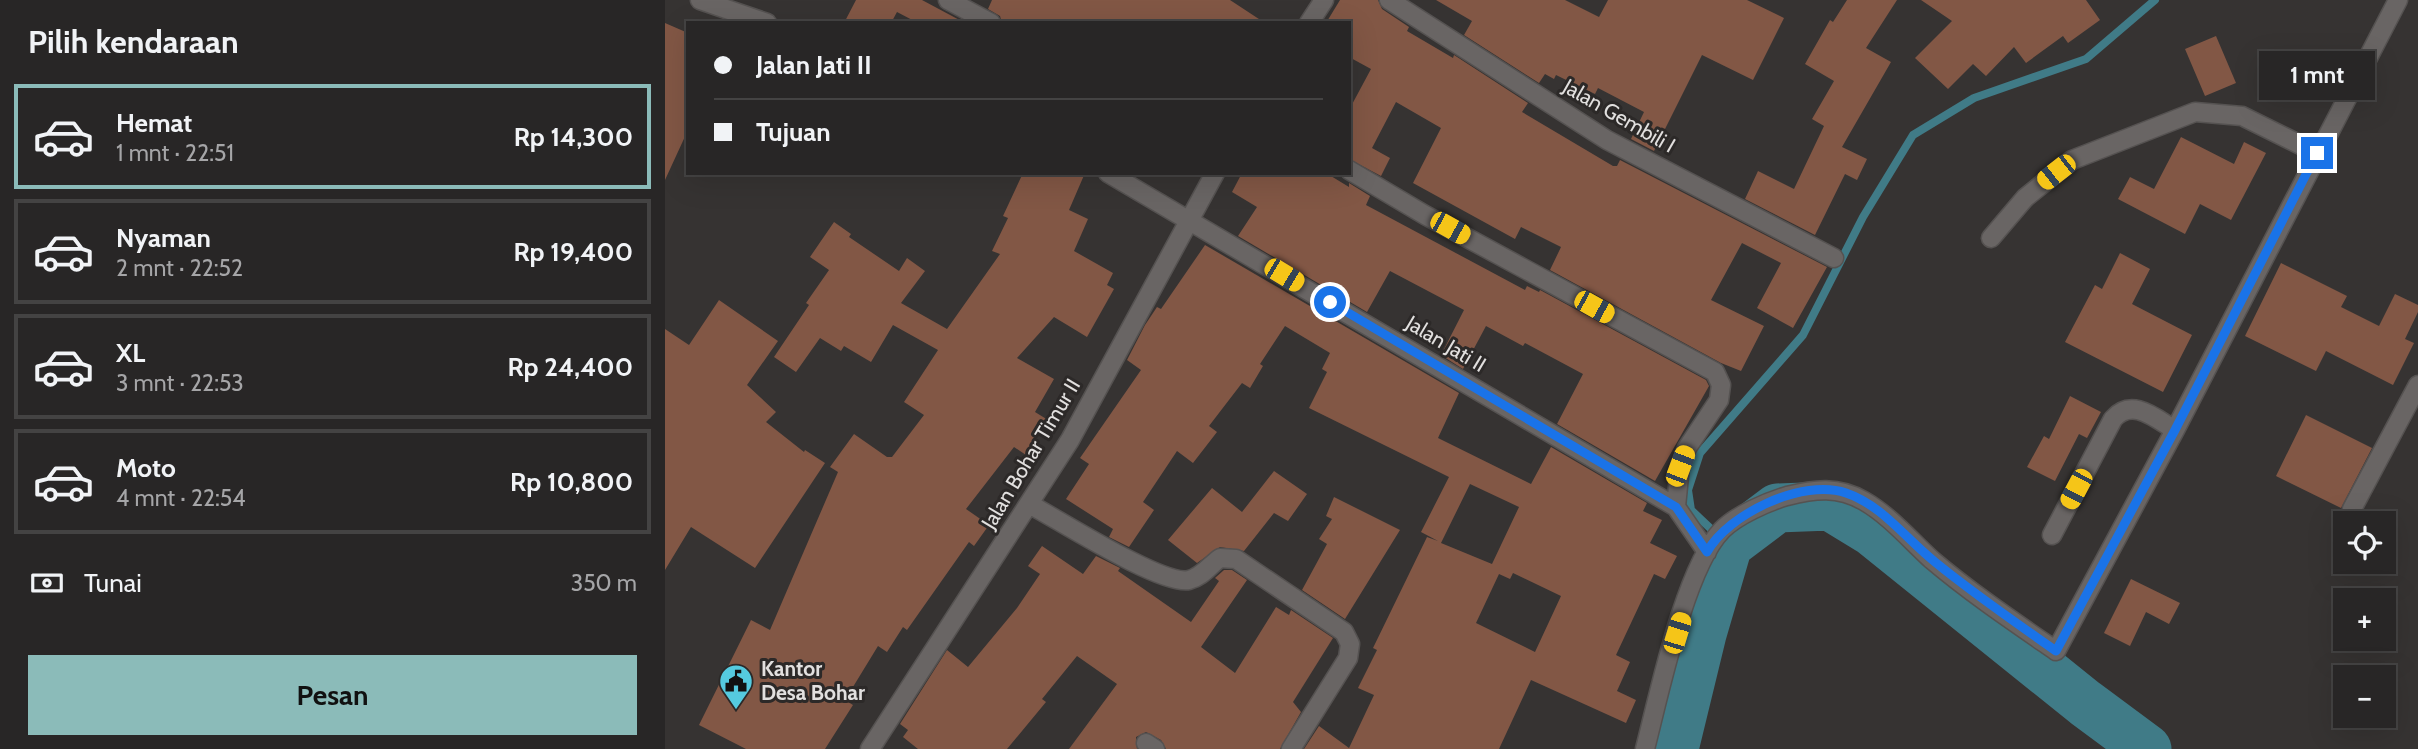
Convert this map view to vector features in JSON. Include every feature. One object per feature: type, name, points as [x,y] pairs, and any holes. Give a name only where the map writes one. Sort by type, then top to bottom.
[{"type":"street","points":[[700,0],[761,21]]},
{"type":"street","points":[[948,0],[987,21]]},
{"type":"street","points":[[1310,21],[1324,0]]},
{"type":"street","name":"Jalan Gembili I","points":[[1389,0],[1607,140],[1834,258]]},
{"type":"street","points":[[1645,749],[1693,581],[1715,540],[1780,498],[1812,490],[1846,492],[1883,514],[1933,561],[2056,651],[2175,430],[2397,0]]},
{"type":"street","points":[[1991,238],[2025,198],[2072,160],[2195,112],[2242,116],[2317,153]]},
{"type":"street","points":[[1351,171],[1425,215],[1715,372],[1721,385],[1719,400],[1684,457],[1676,507],[1715,540]]},
{"type":"street","name":"Jalan Jati II","points":[[1112,175],[1676,507]]},
{"type":"street","name":"Jalan Bohar Timur II","points":[[870,749],[1070,440],[1192,220],[1214,175]]},
{"type":"street","points":[[2352,509],[2418,385]]},
{"type":"street","points":[[2052,535],[2120,410],[2131,407],[2141,410],[2175,430]]},
{"type":"street","points":[[1029,504],[1151,571],[1179,581],[1199,576],[1220,558],[1236,559],[1343,632],[1350,644],[1348,658],[1291,749]]},
{"type":"building","points":[[856,0],[922,0],[961,21],[914,21],[897,12],[892,21],[845,21]]},
{"type":"building","points":[[992,0],[1230,0],[1262,21],[1001,21],[1000,16],[988,9]]},
{"type":"building","points":[[1340,0],[1378,0],[1382,9],[1409,27],[1407,31],[1453,58],[1454,55],[1528,103],[1522,112],[1613,166],[1617,166],[1620,160],[1827,267],[1793,328],[1757,308],[1781,263],[1742,243],[1711,300],[1764,326],[1741,371],[1721,363],[1550,270],[1561,247],[1521,227],[1515,239],[1413,183],[1441,128],[1396,102],[1372,148],[1390,158],[1381,176],[1351,160],[1351,106],[1371,69],[1351,58],[1351,21],[1327,21]]},
{"type":"building","points":[[1436,0],[1565,0],[1599,17],[1608,0],[1747,0],[1784,18],[1753,80],[1702,55],[1654,151],[1631,139],[1644,112],[1598,88],[1595,94],[1556,75],[1554,79],[1545,74],[1539,83],[1464,35],[1472,21]]},
{"type":"building","points":[[1847,0],[1897,0],[1866,48],[1891,62],[1842,147],[1867,159],[1857,180],[1845,174],[1815,235],[1745,199],[1758,171],[1794,189],[1824,126],[1812,119],[1834,81],[1805,64],[1830,20],[1833,22]]},
{"type":"building","points":[[1921,0],[2086,0],[2100,20],[2068,43],[2063,36],[2026,63],[2014,47],[1986,76],[1973,64],[1948,89],[1915,58],[1952,21]]},
{"type":"building","points":[[665,23],[686,32],[686,134],[665,180]]},
{"type":"building","points":[[2216,36],[2236,83],[2205,96],[2185,49]]},
{"type":"building","points":[[2181,137],[2234,164],[2244,142],[2266,153],[2231,220],[2200,204],[2185,234],[2118,199],[2130,177],[2154,189]]},
{"type":"building","points":[[1022,175],[1084,175],[1069,210],[1088,219],[1074,251],[1113,273],[1107,285],[1114,289],[1087,337],[1054,317],[1017,358],[1054,379],[1035,412],[1048,420],[1026,455],[1014,447],[966,509],[989,525],[974,546],[969,542],[907,630],[903,627],[887,652],[878,646],[845,700],[853,705],[825,749],[746,749],[699,725],[751,620],[770,630],[838,472],[830,467],[854,434],[887,457],[892,457],[924,415],[904,402],[938,350],[893,325],[871,362],[844,346],[841,351],[820,338],[796,372],[774,357],[829,270],[810,257],[834,222],[851,234],[849,237],[899,271],[907,258],[925,271],[901,303],[947,329],[1000,254],[992,251],[1008,218],[1003,216]]},
{"type":"building","points":[[1241,175],[1329,175],[1349,187],[1349,183],[1370,196],[1366,205],[1525,290],[1527,286],[1539,292],[1540,290],[1706,380],[1709,386],[1655,481],[1557,424],[1583,374],[1486,326],[1463,369],[1441,355],[1464,310],[1390,271],[1367,312],[1238,236],[1257,207],[1232,192]]},
{"type":"building","points":[[1205,245],[1459,393],[1438,438],[1531,484],[1551,447],[1647,503],[1643,511],[1662,520],[1650,543],[1677,556],[1665,579],[1654,574],[1616,655],[1630,662],[1617,691],[1636,700],[1626,723],[1531,680],[1499,749],[1304,749],[1319,726],[1349,748],[1374,695],[1358,688],[1377,650],[1373,648],[1427,537],[1438,541],[1421,532],[1449,477],[1309,408],[1327,372],[1322,369],[1330,353],[1285,326],[1260,364],[1263,366],[1250,388],[1242,383],[1209,426],[1217,432],[1193,463],[1177,451],[1143,502],[1154,510],[1129,547],[1109,537],[1113,529],[1066,499],[1089,464],[1080,458],[1141,370],[1127,360],[1157,307],[1161,309]],"holes":[[[1470,484],[1519,507],[1492,564],[1441,543]],[[1513,573],[1561,596],[1535,652],[1476,623],[1499,574],[1510,579]]]},
{"type":"building","points":[[2120,253],[2150,269],[2132,304],[2192,335],[2163,392],[2065,342],[2095,285],[2102,289]]},
{"type":"building","points":[[2281,263],[2347,296],[2341,307],[2379,326],[2395,294],[2418,305],[2418,312],[2405,339],[2414,343],[2393,385],[2326,351],[2316,371],[2245,336]]},
{"type":"building","points":[[719,300],[778,341],[747,385],[776,412],[766,422],[804,452],[805,450],[825,463],[755,568],[691,527],[665,570],[665,329],[689,345]]},
{"type":"building","points":[[2070,396],[2101,412],[2087,438],[2079,434],[2055,481],[2027,467],[2044,436],[2049,439]]},
{"type":"building","points":[[2306,415],[2372,448],[2341,508],[2276,476]]},
{"type":"building","points":[[1274,471],[1307,494],[1288,521],[1274,513],[1244,551],[1220,547],[1197,563],[1168,540],[1212,488],[1242,512]]},
{"type":"building","points":[[1334,497],[1400,530],[1345,619],[1302,590],[1327,544],[1319,539],[1332,519],[1326,516]]},
{"type":"building","points":[[1042,546],[1083,574],[1096,556],[1120,568],[1118,571],[1191,622],[1219,581],[1215,578],[1224,570],[1232,570],[1247,580],[1201,647],[1235,673],[1276,607],[1289,615],[1291,610],[1333,638],[1293,702],[1301,712],[1280,749],[1166,749],[1161,740],[1146,732],[1136,737],[1137,749],[1069,749],[1117,684],[1077,656],[1042,699],[1046,702],[1007,749],[918,749],[903,737],[908,730],[900,724],[947,650],[968,667],[1017,608],[1040,574],[1028,566]]},
{"type":"building","points":[[2131,579],[2180,603],[2169,624],[2146,612],[2130,646],[2104,633]]},
{"type":"waterway","points":[[1728,545],[1691,510],[1688,490],[1700,453],[1803,335],[1863,217],[1913,135],[1974,98],[2086,59],[2155,0]]},
{"type":"waterway","points":[[1674,749],[1702,634],[1728,545],[1777,508],[1830,506],[1871,531],[2085,703],[2147,749]]},
{"type":"place","name":"Kantor Desa Bohar","points":[[736,711]]},
{"type":"route","points":[[1330,302],[1676,507],[1707,552],[1724,528],[1768,503],[1812,490],[1846,492],[1883,514],[1933,561],[2056,651],[2175,430],[2317,153]]}]
